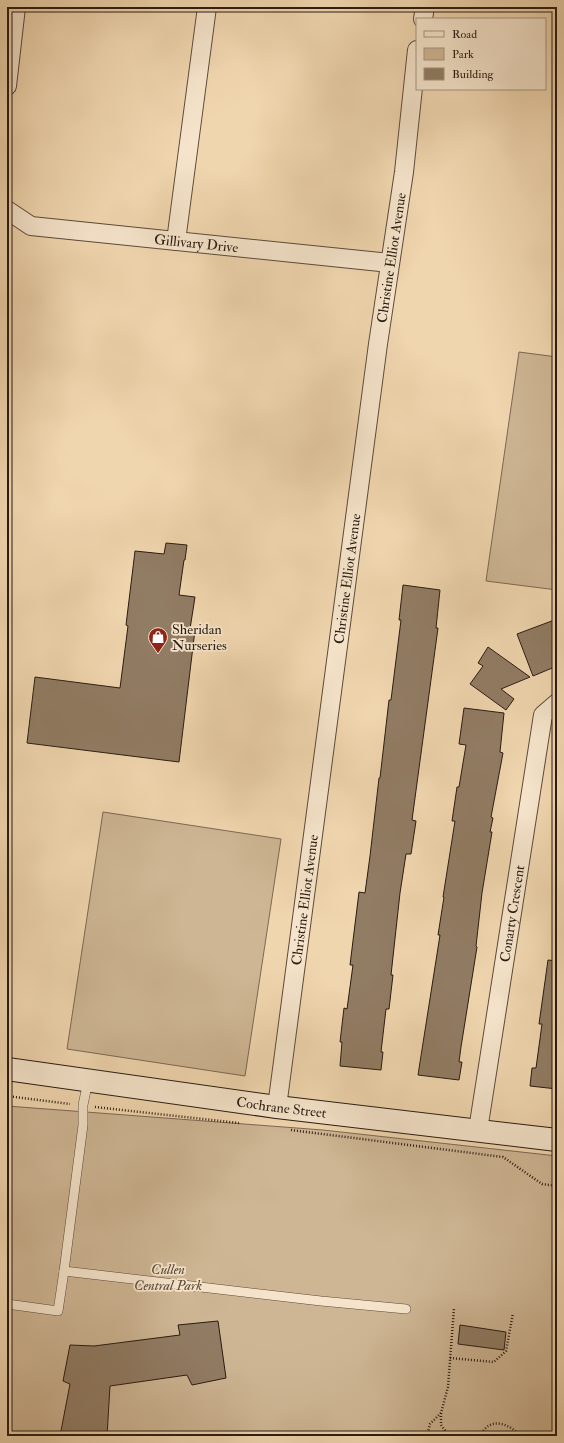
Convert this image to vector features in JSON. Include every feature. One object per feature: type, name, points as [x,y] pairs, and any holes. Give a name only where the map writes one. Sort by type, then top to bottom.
[{"type":"street","points":[[7,86],[16,7]]},
{"type":"street","points":[[176,241],[207,7]]},
{"type":"street","points":[[422,18],[425,7]]},
{"type":"street","name":"Christine Elliot Avenue","points":[[277,1106],[350,548],[404,172],[416,59]]},
{"type":"street","name":"Gillivary Drive","points":[[7,210],[31,226],[390,263]]},
{"type":"street","name":"Conarty Crescent","points":[[478,1130],[543,715],[557,702]]},
{"type":"street","name":"Cochrane Street","points":[[7,1069],[277,1106],[557,1140]]},
{"type":"lane","points":[[7,1304],[58,1311],[83,1125],[83,1105],[88,1081]]},
{"type":"lane","points":[[64,1271],[321,1301],[406,1309]]},
{"type":"path","points":[[7,1096],[241,1123]]},
{"type":"path","points":[[286,1129],[503,1157],[542,1184],[557,1186]]},
{"type":"path","points":[[449,1436],[441,1425],[440,1413],[448,1387],[454,1308]]},
{"type":"path","points":[[450,1358],[494,1362],[506,1351],[513,1313]]},
{"type":"path","points":[[427,1436],[430,1424],[440,1413]]},
{"type":"path","points":[[480,1436],[488,1426],[496,1423],[506,1424],[514,1428],[521,1436]]},
{"type":"green space","points":[[519,352],[557,357],[557,590],[486,581]]},
{"type":"green space","points":[[103,812],[281,839],[245,1076],[67,1049]]},
{"type":"green space","name":"Cullen Central Park","points":[[7,1106],[323,1130],[557,1156],[557,1436],[7,1436]]},
{"type":"building","name":"Sheridan Nurseries","points":[[166,543],[187,545],[179,595],[195,597],[190,629],[195,630],[179,762],[27,743],[35,677],[120,688],[128,626],[126,625],[135,551],[164,554]]},
{"type":"building","points":[[403,585],[440,590],[436,628],[438,628],[412,820],[416,821],[411,854],[406,854],[400,893],[391,975],[393,975],[389,1009],[386,1009],[381,1052],[383,1052],[381,1070],[340,1066],[342,1042],[340,1042],[344,1008],[347,1009],[353,965],[350,965],[359,892],[365,893],[389,700],[391,700],[401,620],[399,620]]},
{"type":"building","points":[[557,619],[557,666],[533,676],[517,634]]},
{"type":"building","points":[[488,647],[530,677],[501,689],[514,699],[506,710],[470,684],[483,666],[478,663]]},
{"type":"building","points":[[464,708],[504,713],[500,752],[503,753],[491,817],[493,818],[490,832],[492,832],[482,893],[477,947],[459,1062],[462,1062],[459,1080],[418,1075],[440,935],[438,935],[455,821],[452,821],[457,787],[459,787],[466,745],[459,744]]},
{"type":"building","points":[[548,960],[557,961],[557,1089],[530,1086],[532,1068],[536,1068],[542,1024],[539,1024]]},
{"type":"building","points":[[218,1321],[226,1378],[192,1385],[187,1375],[110,1386],[107,1436],[60,1436],[70,1384],[63,1381],[70,1345],[94,1346],[180,1335],[178,1325]]},
{"type":"building","points":[[460,1325],[506,1332],[504,1350],[458,1344]]},
{"type":"place","name":"Sheridan Nurseries","points":[[158,654]]}]
